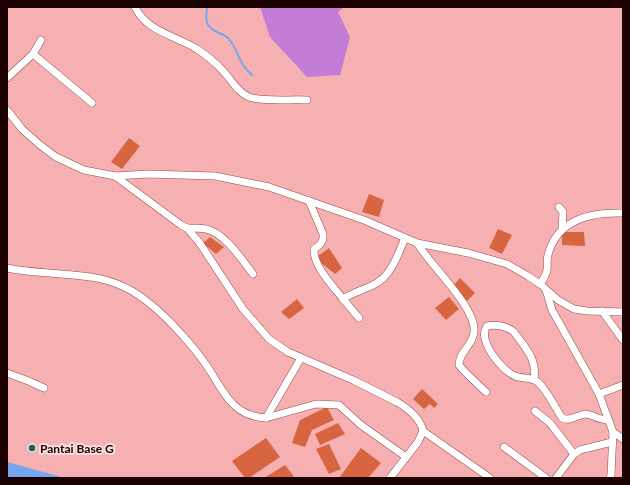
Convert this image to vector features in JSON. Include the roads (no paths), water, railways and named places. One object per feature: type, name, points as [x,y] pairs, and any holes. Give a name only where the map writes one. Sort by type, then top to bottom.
[{"type":"street","points":[[135,7],[145,21],[154,28],[197,49],[212,61],[223,70],[242,94],[259,100],[307,100]]},
{"type":"street","points":[[7,78],[33,54],[41,40]]},
{"type":"street","points":[[33,54],[92,103]]},
{"type":"street","points":[[7,110],[22,129],[56,157],[84,170],[115,176],[148,174],[215,176],[269,187],[364,220],[417,243],[468,253],[507,264],[543,287],[558,300],[574,309],[587,311],[623,312]]},
{"type":"street","points":[[115,176],[181,225],[188,228],[207,229],[217,234],[227,242],[253,274]]},
{"type":"street","points":[[309,201],[321,227],[324,238],[323,242],[314,249],[314,254],[318,265],[359,318]]},
{"type":"street","points":[[559,206],[563,212],[562,228]]},
{"type":"street","points":[[612,477],[613,432],[599,394],[552,310],[543,287],[550,248],[562,228],[570,223],[603,213],[623,213]]},
{"type":"street","points":[[188,228],[243,308],[269,339],[288,352],[354,380],[404,406],[421,423],[423,431],[418,442],[390,478]]},
{"type":"street","points":[[343,298],[374,285],[385,276],[391,268],[405,238]]},
{"type":"street","points":[[417,243],[462,301],[472,317],[474,333],[469,346],[460,356],[459,365],[466,374],[486,392]]},
{"type":"street","points":[[7,268],[51,274],[89,276],[111,281],[143,299],[168,321],[190,344],[207,366],[222,392],[234,405],[250,415],[259,418],[266,418],[316,404],[339,405],[361,425],[406,457]]},
{"type":"street","points":[[602,311],[623,340]]},
{"type":"street","points":[[534,380],[535,366],[532,358],[514,332],[511,329],[493,324],[488,326],[484,334],[486,341],[493,355],[501,366],[516,377],[538,382],[562,418],[568,420],[584,414],[600,420],[608,420]]},
{"type":"street","points":[[266,418],[301,358]]},
{"type":"street","points":[[7,373],[44,388]]},
{"type":"street","points":[[599,394],[623,385]]},
{"type":"street","points":[[534,411],[550,423],[574,454]]},
{"type":"street","points":[[423,431],[490,478]]},
{"type":"street","points":[[613,432],[623,439]]},
{"type":"street","points":[[556,478],[574,454],[580,450],[612,442]]},
{"type":"street","points":[[504,447],[546,478]]},
{"type":"water","points":[[7,462],[58,476],[63,478],[7,478]]},
{"type":"waterway","points":[[207,7],[206,19],[208,25],[210,28],[229,39],[241,62],[247,71],[252,75]]},
{"type":"place","name":"Pantai Base G","points":[[32,448]]}]
